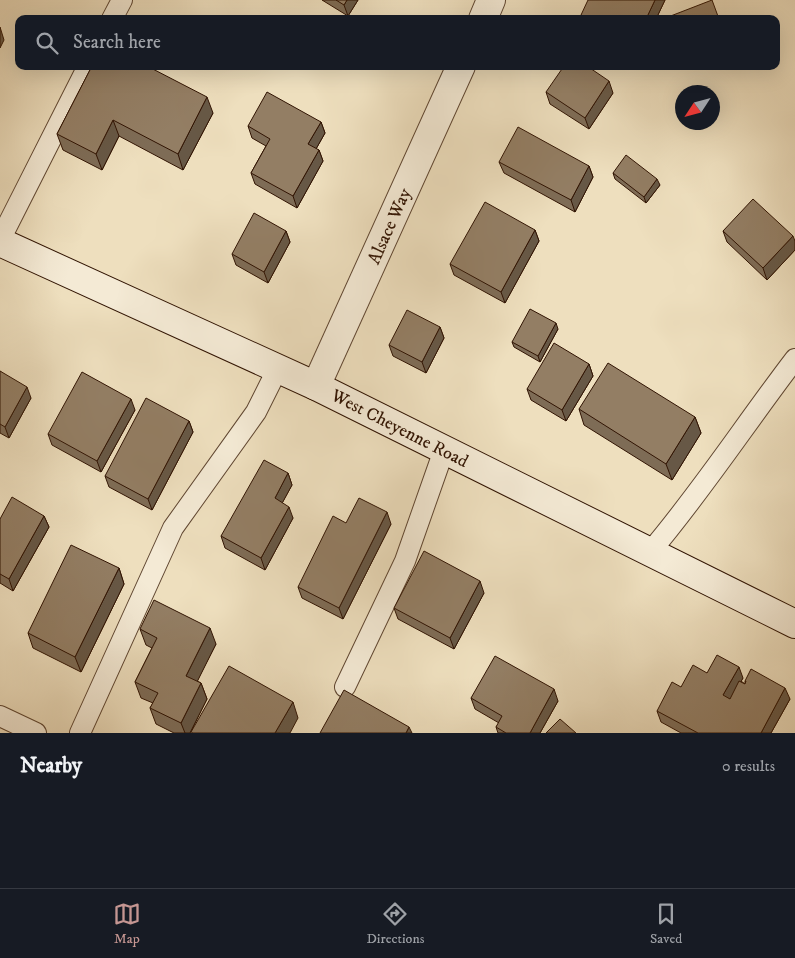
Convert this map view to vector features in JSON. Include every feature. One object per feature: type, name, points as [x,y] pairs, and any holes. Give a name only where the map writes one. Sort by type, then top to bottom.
[{"type":"main road","points":[[485,15],[491,0]]},
{"type":"main road","name":"Alsace Way","points":[[316,386],[459,70]]},
{"type":"main road","name":"West Cheyenne Road","points":[[0,241],[316,386],[795,624]]},
{"type":"lane","points":[[114,15],[122,0]]},
{"type":"lane","points":[[0,241],[86,70]]},
{"type":"lane","points":[[650,552],[677,521],[795,359]]},
{"type":"lane","points":[[80,733],[172,528],[256,412],[278,368]]},
{"type":"lane","points":[[345,687],[406,561],[444,450]]},
{"type":"lane","points":[[0,716],[36,733]]},
{"type":"building","points":[[336,0],[347,0],[344,5]]},
{"type":"building","points":[[588,0],[655,0],[648,15],[581,15]]},
{"type":"building","points":[[712,0],[718,15],[673,15]]},
{"type":"building","points":[[90,70],[155,70],[207,97],[178,154],[113,120],[96,154],[57,134]]},
{"type":"building","points":[[561,70],[593,70],[609,81],[585,118],[546,92]]},
{"type":"building","points":[[267,92],[321,122],[308,144],[319,150],[293,196],[251,173],[270,139],[248,126]]},
{"type":"building","points":[[518,127],[589,166],[571,200],[499,162]]},
{"type":"building","points":[[626,155],[657,179],[644,197],[613,173]]},
{"type":"building","points":[[753,199],[793,236],[763,268],[723,231]]},
{"type":"building","points":[[485,202],[535,230],[501,292],[450,264]]},
{"type":"building","points":[[254,213],[286,231],[264,272],[232,254]]},
{"type":"building","points":[[530,309],[556,323],[538,356],[512,342]]},
{"type":"building","points":[[407,310],[440,327],[422,362],[389,345]]},
{"type":"building","points":[[554,343],[589,364],[562,410],[527,389]]},
{"type":"building","points":[[608,363],[695,417],[666,464],[579,409]]},
{"type":"building","points":[[0,371],[27,387],[5,427],[0,424]]},
{"type":"building","points":[[82,372],[131,399],[97,461],[48,434]]},
{"type":"building","points":[[146,398],[189,421],[148,499],[105,476]]},
{"type":"building","points":[[264,460],[288,473],[275,498],[289,507],[261,558],[221,536]]},
{"type":"building","points":[[12,497],[44,516],[9,579],[0,574],[0,519]]},
{"type":"building","points":[[359,498],[387,512],[339,608],[298,587],[333,516],[346,523]]},
{"type":"building","points":[[71,545],[119,568],[75,657],[28,633]]},
{"type":"building","points":[[424,551],[480,581],[450,638],[394,608]]},
{"type":"building","points":[[154,600],[210,628],[186,676],[201,683],[181,723],[150,708],[158,693],[135,682],[157,638],[140,629]]},
{"type":"building","points":[[717,655],[739,667],[723,695],[730,699],[739,681],[745,684],[751,669],[785,688],[761,733],[698,733],[657,711],[672,682],[681,687],[693,665],[707,673]]},
{"type":"building","points":[[495,656],[554,689],[530,733],[506,733],[496,727],[502,716],[471,698]]},
{"type":"building","points":[[229,666],[293,702],[275,733],[191,732]]},
{"type":"building","points":[[344,690],[409,727],[406,733],[320,733]]},
{"type":"building","points":[[560,719],[576,733],[546,733]]}]
